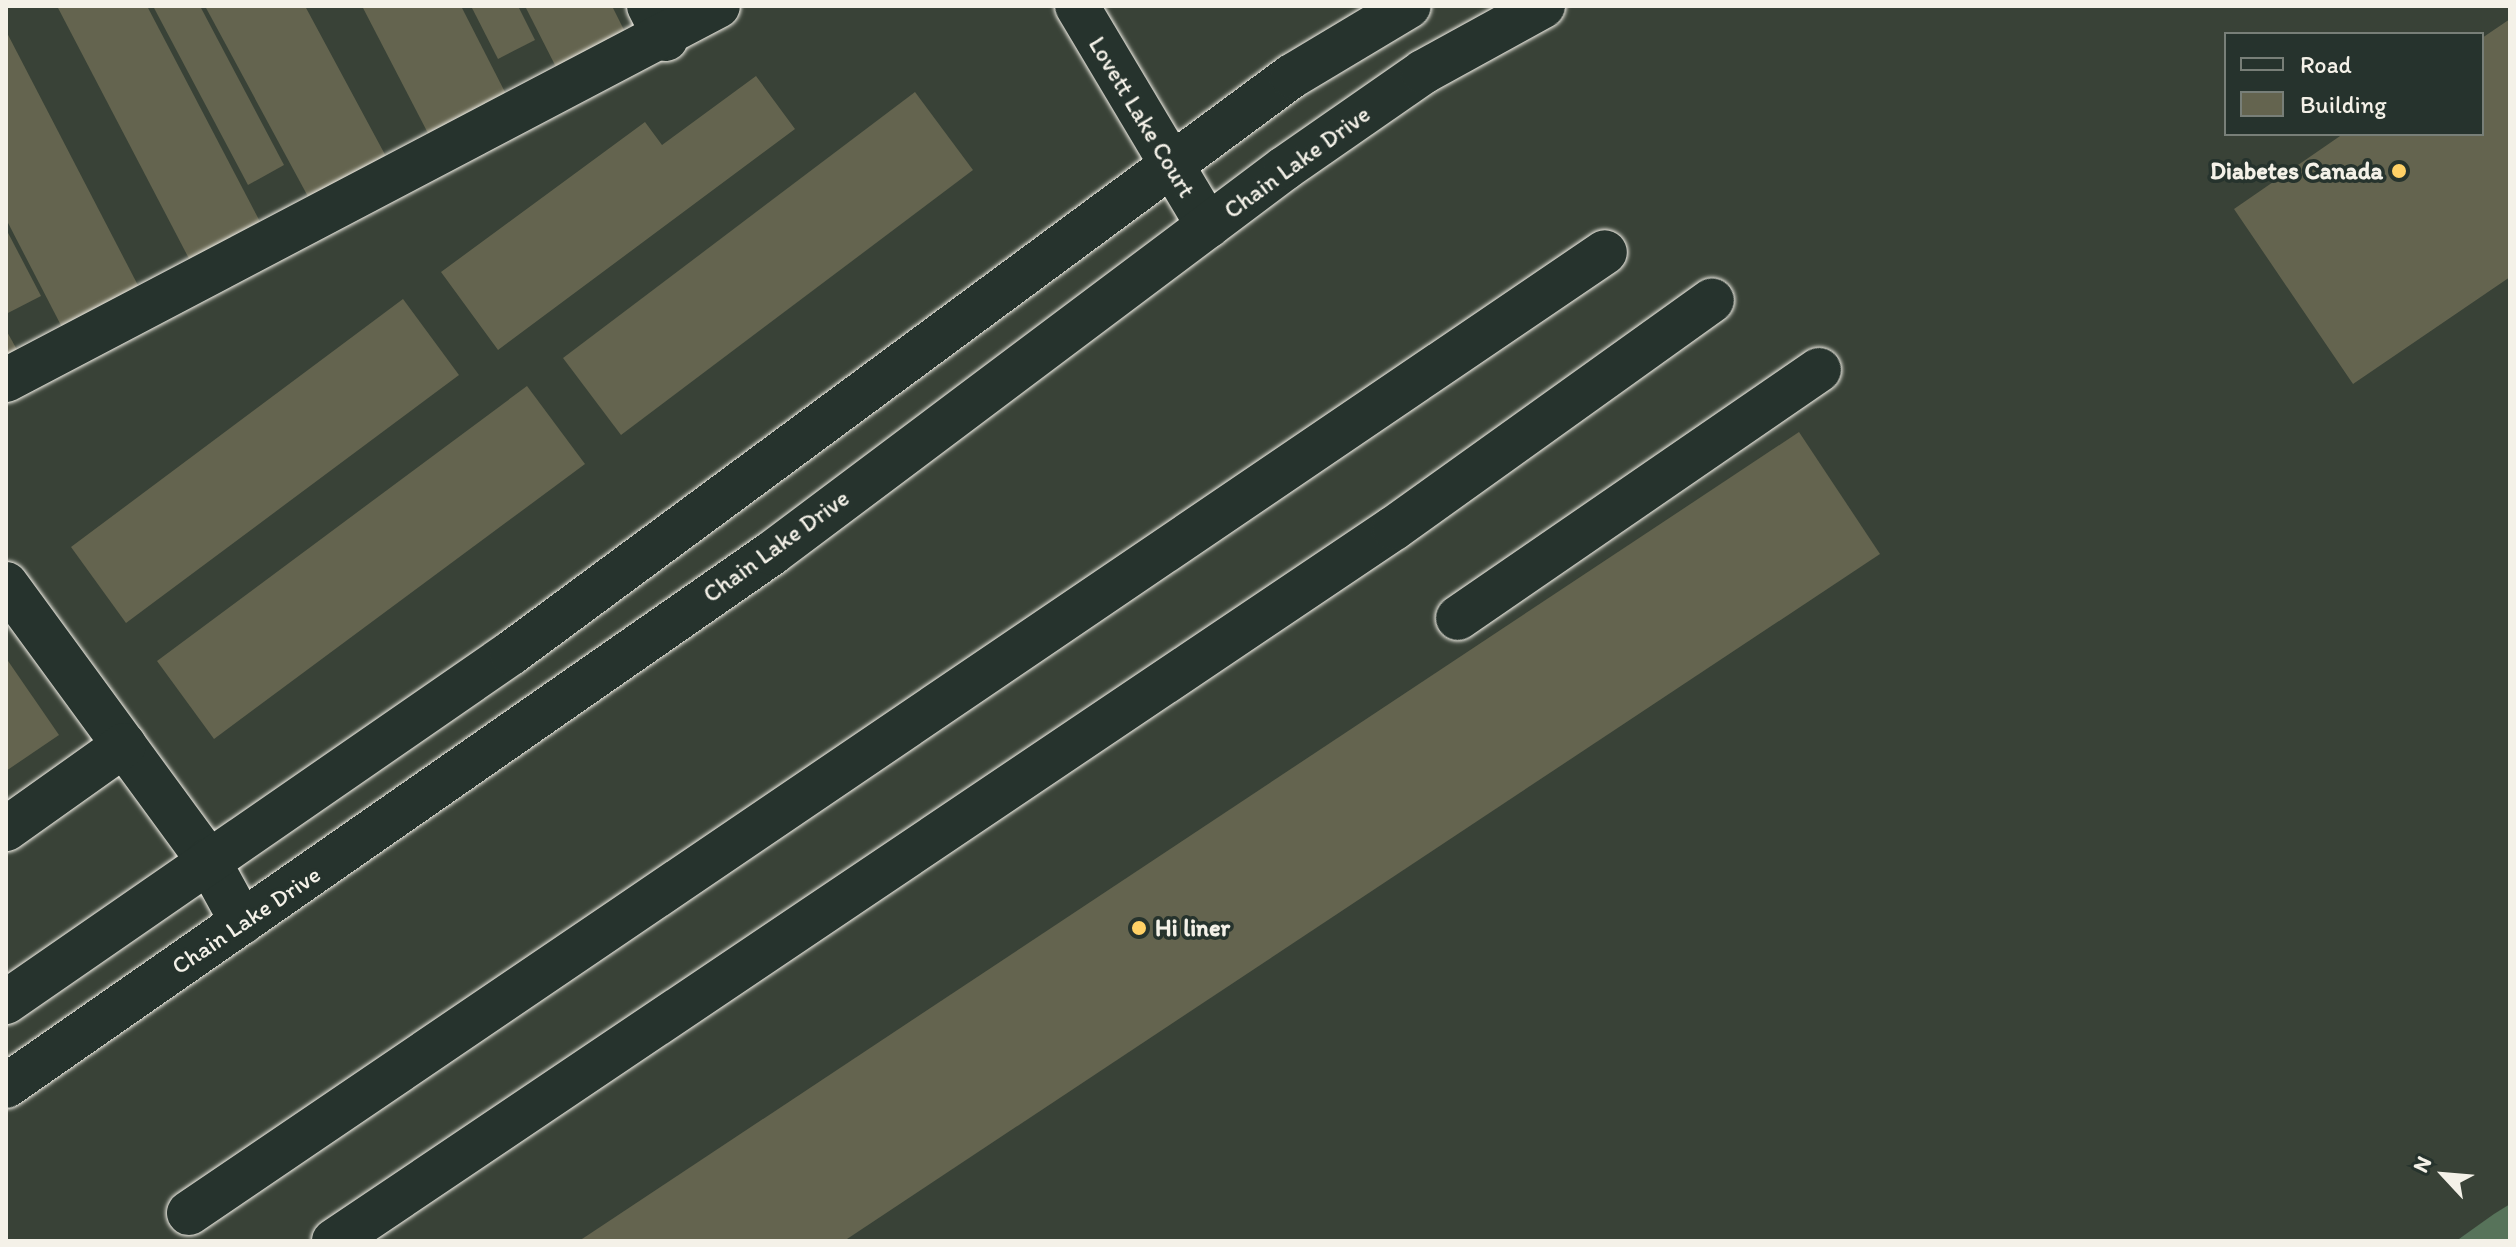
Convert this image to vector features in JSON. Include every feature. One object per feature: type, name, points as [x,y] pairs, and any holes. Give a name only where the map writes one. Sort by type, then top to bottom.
[{"type":"street","points":[[6,380],[657,22],[718,6]]},
{"type":"street","name":"Lovett Lake Court","points":[[1077,6],[1169,169],[1208,226]]},
{"type":"street","points":[[6,1002],[511,653],[1292,76],[1409,6]]},
{"type":"street","name":"Chain Lake Drive","points":[[6,1086],[772,553],[1208,226],[1423,72],[1543,6]]},
{"type":"street","points":[[189,1213],[1605,252]]},
{"type":"street","points":[[334,1241],[1394,528],[1712,300]]},
{"type":"street","points":[[1458,618],[1819,370]]},
{"type":"street","points":[[6,584],[208,860],[242,922]]},
{"type":"street","points":[[6,829],[124,745]]},
{"type":"shaded area","points":[[6,6],[2510,6],[2510,1204],[2456,1241],[6,1241]]},
{"type":"green space","points":[[2510,1204],[2510,1241],[2456,1241],[2494,1214]]},
{"type":"building","points":[[57,6],[147,6],[267,235],[196,272]]},
{"type":"building","points":[[153,6],[200,6],[284,165],[248,185]]},
{"type":"building","points":[[205,6],[305,6],[389,162],[312,204]]},
{"type":"building","points":[[362,6],[461,6],[508,98],[431,139]]},
{"type":"building","points":[[471,6],[518,6],[535,40],[498,59]]},
{"type":"building","points":[[525,6],[612,6],[627,36],[558,71]]},
{"type":"building","name":"Diabetes Canada","points":[[2510,19],[2510,277],[2353,384],[2234,209],[2340,136],[2484,136],[2484,37]]},
{"type":"building","points":[[6,31],[143,295],[66,335],[6,219]]},
{"type":"building","points":[[756,76],[795,129],[498,350],[441,272],[645,122],[662,145]]},
{"type":"building","points":[[915,92],[973,170],[621,435],[563,358]]},
{"type":"building","points":[[6,229],[41,296],[6,314]]},
{"type":"building","points":[[403,299],[459,375],[126,623],[71,547]]},
{"type":"building","points":[[6,330],[20,355],[6,363]]},
{"type":"building","points":[[527,386],[585,464],[214,739],[157,661]]},
{"type":"building","points":[[1799,432],[1880,554],[844,1241],[579,1241]]},
{"type":"building","points":[[6,658],[59,735],[6,771]]},
{"type":"place","name":"Diabetes Canada","points":[[2399,171]]},
{"type":"place","name":"Hi liner","points":[[1139,928]]}]
